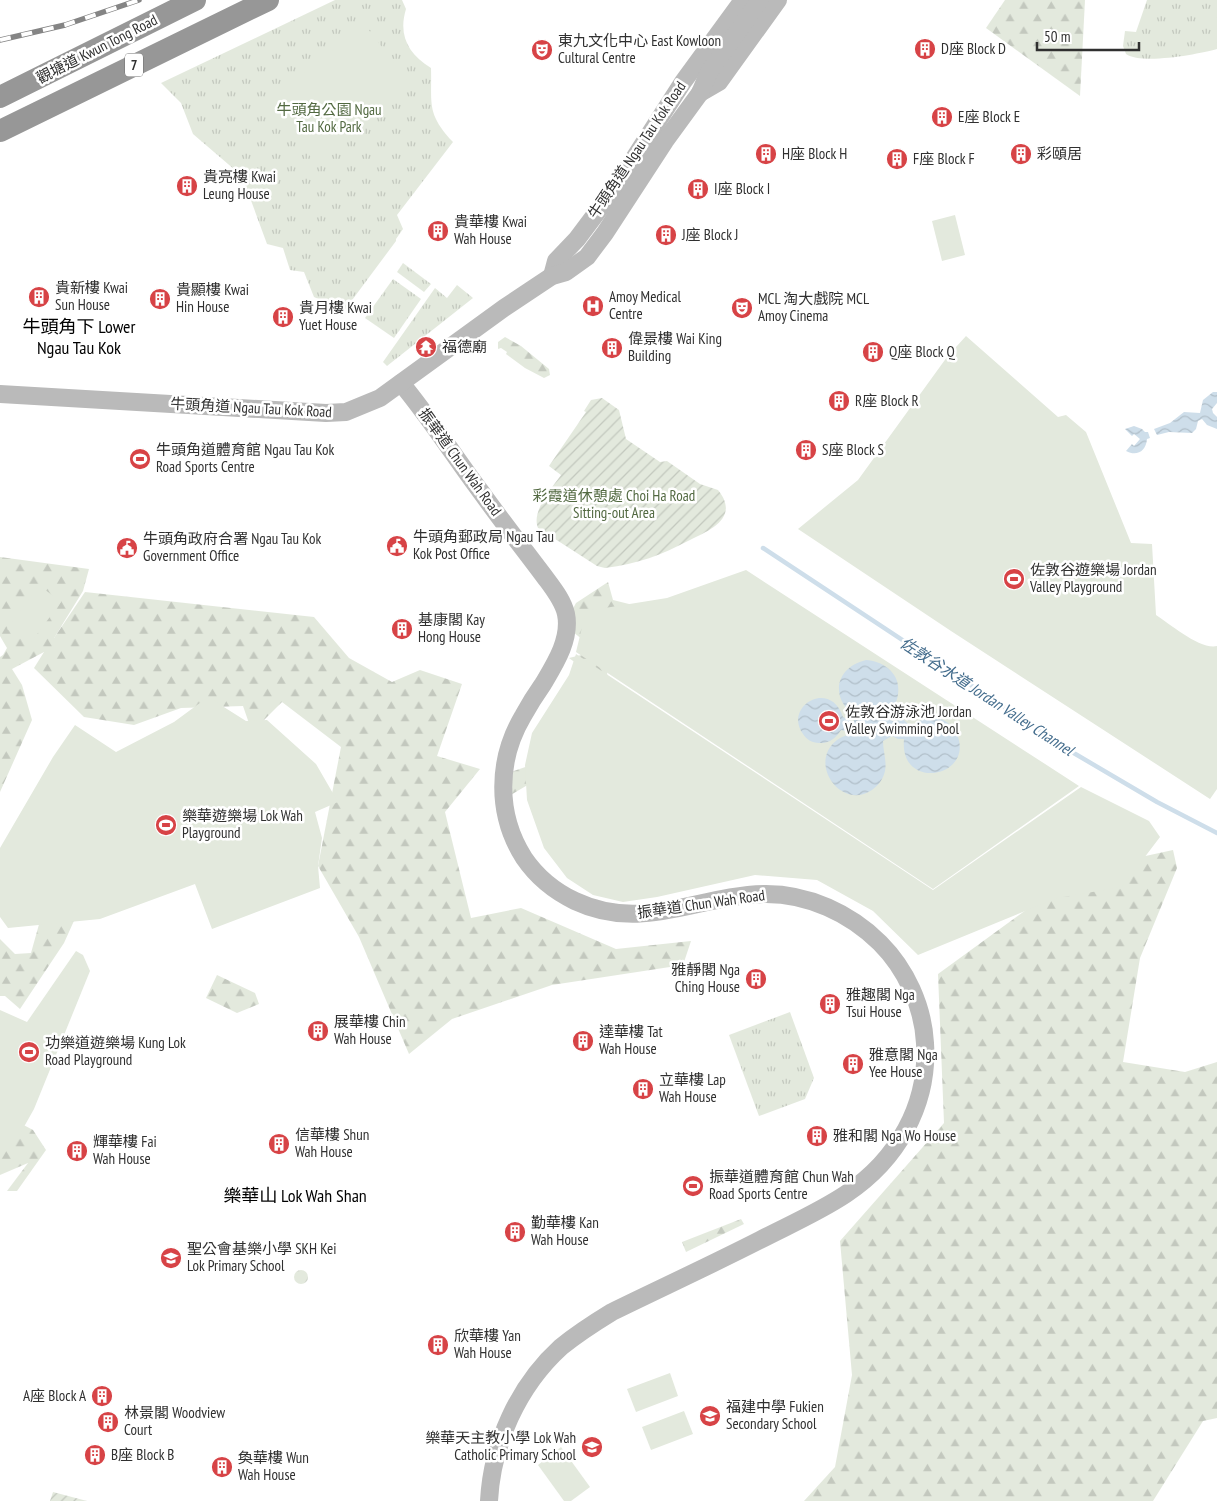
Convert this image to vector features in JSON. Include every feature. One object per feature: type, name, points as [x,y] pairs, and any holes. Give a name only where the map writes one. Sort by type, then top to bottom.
[{"type":"highway","name":"觀塘道 Kwun Tong Road","points":[[0,97],[195,0]]},
{"type":"highway","name":"觀塘道 Kwun Tong Road","points":[[0,131],[268,0]]},
{"type":"main road","name":"牛頭角道 Ngau Tau Kok Road","points":[[700,93],[719,82],[778,0]]},
{"type":"main road","name":"牛頭角道 Ngau Tau Kok Road","points":[[0,394],[326,413],[346,412],[380,398],[504,308],[552,276],[566,272],[587,257],[605,233],[665,141],[700,93],[709,72],[753,2]]},
{"type":"main road","name":"牛頭角道 Ngau Tau Kok Road","points":[[552,276],[556,261],[578,239],[616,186],[683,82],[753,2]]},
{"type":"main road","name":"振華道 Chun Wah Road","points":[[401,383],[424,411],[480,491],[552,586],[566,613],[565,638],[559,656],[515,731],[509,746],[503,774],[504,803],[507,820],[515,841],[533,869],[544,881],[568,898],[600,910],[619,914],[651,913],[727,898],[765,894],[785,895],[822,904],[858,924],[878,940],[894,958],[910,986],[921,1018],[925,1038],[924,1079],[920,1100],[902,1138],[878,1169],[828,1205],[612,1312],[560,1348],[533,1378],[511,1414],[494,1462],[489,1501]]},
{"type":"green space","name":"牛頭角公園 Ngau Tau Kok Park","points":[[335,0],[402,0],[406,9],[403,27],[404,35],[416,57],[431,68],[431,100],[434,115],[444,132],[453,142],[397,215],[403,229],[344,311],[314,297],[304,272],[290,270],[283,248],[267,244],[242,176],[193,134],[181,103],[161,83]]},
{"type":"green space","points":[[1005,0],[1085,0],[1080,96],[986,28]]},
{"type":"green space","points":[[1147,0],[1217,0],[1217,49],[1185,56],[1157,59],[1144,59],[1126,54],[1123,46],[1125,31],[1136,32]]},
{"type":"green space","points":[[365,25],[410,84],[313,160],[267,102]]},
{"type":"green space","points":[[955,215],[965,255],[942,261],[932,221]]},
{"type":"green space","points":[[403,263],[431,284],[424,292],[397,272]]},
{"type":"green space","points":[[393,279],[421,299],[394,338],[365,318]]},
{"type":"green space","points":[[457,285],[473,298],[387,366],[383,362],[435,288],[447,298]]},
{"type":"green space","name":"佐敦谷遊樂場 Jordan Valley Playground","points":[[966,336],[1058,417],[1066,415],[1086,432],[1131,543],[1152,544],[1156,615],[1194,640],[1202,644],[1217,646],[1217,789],[1210,799],[798,529],[858,480],[947,357]]},
{"type":"green space","points":[[505,337],[521,346],[549,369],[550,375],[544,378],[525,368],[501,348],[498,349],[498,342]]},
{"type":"green space","name":"彩霞道休憩處 Choi Ha Road Sitting-out Area","points":[[602,398],[619,410],[626,439],[660,462],[667,461],[700,484],[718,490],[724,499],[726,508],[724,515],[714,527],[659,554],[628,564],[605,568],[597,566],[538,528],[537,514],[540,507],[561,475],[549,466],[586,412],[584,411],[591,400]]},
{"type":"green space","points":[[0,557],[89,569],[83,591],[54,638],[85,592],[314,617],[349,658],[392,682],[420,670],[462,684],[437,756],[480,769],[445,812],[471,918],[521,908],[616,949],[691,941],[683,965],[552,985],[452,1019],[409,1054],[359,937],[318,866],[341,747],[282,702],[252,732],[243,706],[181,708],[134,725],[84,717],[34,668],[44,652],[12,669],[22,685],[32,720],[0,792],[0,657],[7,648],[0,636]]},
{"type":"green space","name":"佐敦谷游泳池 Jordan Valley Swimming Pool","points":[[746,570],[1079,786],[933,889],[576,652],[586,611],[667,598]]},
{"type":"green space","points":[[608,582],[613,600],[657,611],[606,661],[608,682],[584,669],[569,658],[581,655],[587,643],[564,625],[576,603]]},
{"type":"green space","points":[[39,585],[61,602],[29,645],[7,629]]},
{"type":"green space","points":[[576,654],[933,890],[1081,787],[1149,821],[1160,837],[1122,887],[1057,898],[918,955],[873,911],[817,880],[755,875],[657,897],[623,902],[593,895],[567,878],[544,848],[527,800],[525,765],[532,733],[569,675]]},
{"type":"green space","name":"樂華遊樂場 Lok Wah Playground","points":[[208,697],[246,721],[267,720],[316,764],[338,802],[315,812],[322,838],[318,866],[320,888],[212,929],[195,884],[100,919],[8,928],[0,917],[0,848],[53,757],[75,725],[116,752],[174,722]]},
{"type":"green space","points":[[531,765],[536,780],[509,796],[511,772]]},
{"type":"green space","points":[[1173,850],[1177,868],[1140,958],[1123,1062],[1185,1072],[1217,1062],[1217,1418],[1203,1421],[1153,1501],[804,1501],[835,1467],[852,1375],[840,1241],[944,1123],[938,974],[1081,870]]},
{"type":"green space","points":[[82,903],[64,943],[20,1009],[5,996],[0,996],[0,939],[15,954],[31,953],[43,910]]},
{"type":"green space","name":"功樂道遊樂場 Kung Lok Road Playground","points":[[76,951],[83,955],[90,971],[34,1109],[16,1141],[0,1152],[0,1010],[27,1022]]},
{"type":"green space","points":[[217,975],[255,993],[259,1004],[237,1013],[206,998]]},
{"type":"green space","points":[[790,1012],[814,1078],[805,1099],[759,1116],[729,1035]]},
{"type":"green space","points":[[18,1122],[33,1130],[46,1150],[17,1191],[7,1191],[28,1163],[0,1175],[0,1130]]},
{"type":"green space","points":[[741,1219],[744,1224],[686,1252],[682,1242]]},
{"type":"green space","points":[[298,1270],[304,1270],[308,1277],[304,1284],[298,1284],[294,1280],[294,1274]]},
{"type":"green space","points":[[670,1373],[678,1396],[636,1412],[627,1389]]},
{"type":"green space","points":[[684,1411],[693,1434],[651,1450],[642,1427]]},
{"type":"green space","points":[[561,1447],[590,1487],[571,1501],[564,1501],[538,1465]]},
{"type":"green space","points":[[53,1492],[87,1501],[50,1501]]},
{"type":"water","points":[[1213,392],[1217,392],[1217,403],[1212,409],[1217,417],[1217,429],[1207,425],[1202,419],[1198,421],[1196,429],[1192,433],[1169,432],[1157,435],[1154,429],[1170,423],[1184,412],[1200,413],[1203,400]]},
{"type":"water","points":[[1134,426],[1148,432],[1150,438],[1147,439],[1143,450],[1137,453],[1130,453],[1126,451],[1140,439],[1134,434],[1132,436],[1125,429]]},
{"type":"water","points":[[866,660],[879,663],[889,669],[897,680],[898,694],[892,713],[892,721],[904,720],[911,727],[922,720],[934,718],[946,721],[954,729],[958,737],[959,751],[955,762],[946,769],[934,773],[923,772],[912,766],[905,756],[904,739],[892,736],[883,741],[885,771],[880,782],[872,790],[860,795],[849,794],[839,789],[832,781],[827,771],[825,760],[829,750],[837,740],[854,733],[841,730],[829,741],[823,743],[814,742],[803,734],[798,724],[799,714],[803,706],[811,701],[819,698],[828,699],[837,705],[843,717],[853,722],[856,717],[842,702],[839,685],[847,670],[855,664]]},
{"type":"waterway","name":"佐敦谷水道 Jordan Valley Channel","points":[[763,548],[1072,752],[1157,802],[1217,833]]},
{"type":"railway","points":[[0,40],[65,25],[139,0]]},
{"type":"place","name":"D座 Block D","points":[[925,49]]},
{"type":"place","name":"東九文化中心 East Kowloon Cultural Centre","points":[[542,50]]},
{"type":"place","name":"E座 Block E","points":[[942,117]]},
{"type":"place","name":"H座 Block H","points":[[766,154]]},
{"type":"place","name":"彩頤居","points":[[1021,154]]},
{"type":"place","name":"F座 Block F","points":[[897,159]]},
{"type":"place","name":"貴亮樓 Kwai Leung House","points":[[187,186]]},
{"type":"place","name":"I座 Block I","points":[[698,189]]},
{"type":"place","name":"貴華樓 Kwai Wah House","points":[[438,231]]},
{"type":"place","name":"J座 Block J","points":[[666,235]]},
{"type":"place","name":"貴新樓 Kwai Sun House","points":[[39,297]]},
{"type":"place","name":"貴顯樓 Kwai Hin House","points":[[160,299]]},
{"type":"place","name":"Amoy Medical Centre","points":[[593,306]]},
{"type":"place","name":"MCL 淘大戲院 MCL Amoy Cinema","points":[[742,308]]},
{"type":"place","name":"貴月樓 Kwai Yuet House","points":[[283,317]]},
{"type":"place","name":"福德廟","points":[[426,347]]},
{"type":"place","name":"偉景樓 Wai King Building","points":[[612,348]]},
{"type":"place","name":"Q座 Block Q","points":[[873,352]]},
{"type":"place","name":"R座 Block R","points":[[839,401]]},
{"type":"place","name":"S座 Block S","points":[[806,450]]},
{"type":"place","name":"牛頭角道體育館 Ngau Tau Kok Road Sports Centre","points":[[140,459]]},
{"type":"place","name":"牛頭角郵政局 Ngau Tau Kok Post Office","points":[[397,546]]},
{"type":"place","name":"牛頭角政府合署 Ngau Tau Kok Government Office","points":[[127,548]]},
{"type":"place","name":"佐敦谷遊樂場 Jordan Valley Playground","points":[[1014,579]]},
{"type":"place","name":"基康閣 Kay Hong House","points":[[402,629]]},
{"type":"place","name":"佐敦谷游泳池 Jordan Valley Swimming Pool","points":[[829,721]]},
{"type":"place","name":"樂華遊樂場 Lok Wah Playground","points":[[166,825]]},
{"type":"place","name":"雅靜閣 Nga Ching House","points":[[756,979]]},
{"type":"place","name":"雅趣閣 Nga Tsui House","points":[[830,1004]]},
{"type":"place","name":"展華樓 Chin Wah House","points":[[318,1031]]},
{"type":"place","name":"達華樓 Tat Wah House","points":[[583,1041]]},
{"type":"place","name":"功樂道遊樂場 Kung Lok Road Playground","points":[[29,1052]]},
{"type":"place","name":"雅意閣 Nga Yee House","points":[[853,1064]]},
{"type":"place","name":"立華樓 Lap Wah House","points":[[643,1089]]},
{"type":"place","name":"雅和閣 Nga Wo House","points":[[817,1136]]},
{"type":"place","name":"信華樓 Shun Wah House","points":[[279,1144]]},
{"type":"place","name":"輝華樓 Fai Wah House","points":[[77,1151]]},
{"type":"place","name":"振華道體育館 Chun Wah Road Sports Centre","points":[[693,1186]]},
{"type":"place","name":"勤華樓 Kan Wah House","points":[[515,1232]]},
{"type":"place","name":"聖公會基樂小學 SKH Kei Lok Primary School","points":[[171,1258]]},
{"type":"place","name":"欣華樓 Yan Wah House","points":[[438,1345]]},
{"type":"place","name":"A座 Block A","points":[[102,1396]]},
{"type":"place","name":"福建中學 Fukien Secondary School","points":[[710,1416]]},
{"type":"place","name":"林景閣 Woodview Court","points":[[108,1422]]},
{"type":"place","name":"樂華天主教小學 Lok Wah Catholic Primary School","points":[[592,1447]]},
{"type":"place","name":"B座 Block B","points":[[95,1455]]},
{"type":"place","name":"奐華樓 Wun Wah House","points":[[222,1467]]},
{"type":"district","name":"牛頭角下 Lower Ngau Tau Kok","points":[[79,337]]},
{"type":"district","name":"樂華山 Lok Wah Shan","points":[[295,1196]]}]
